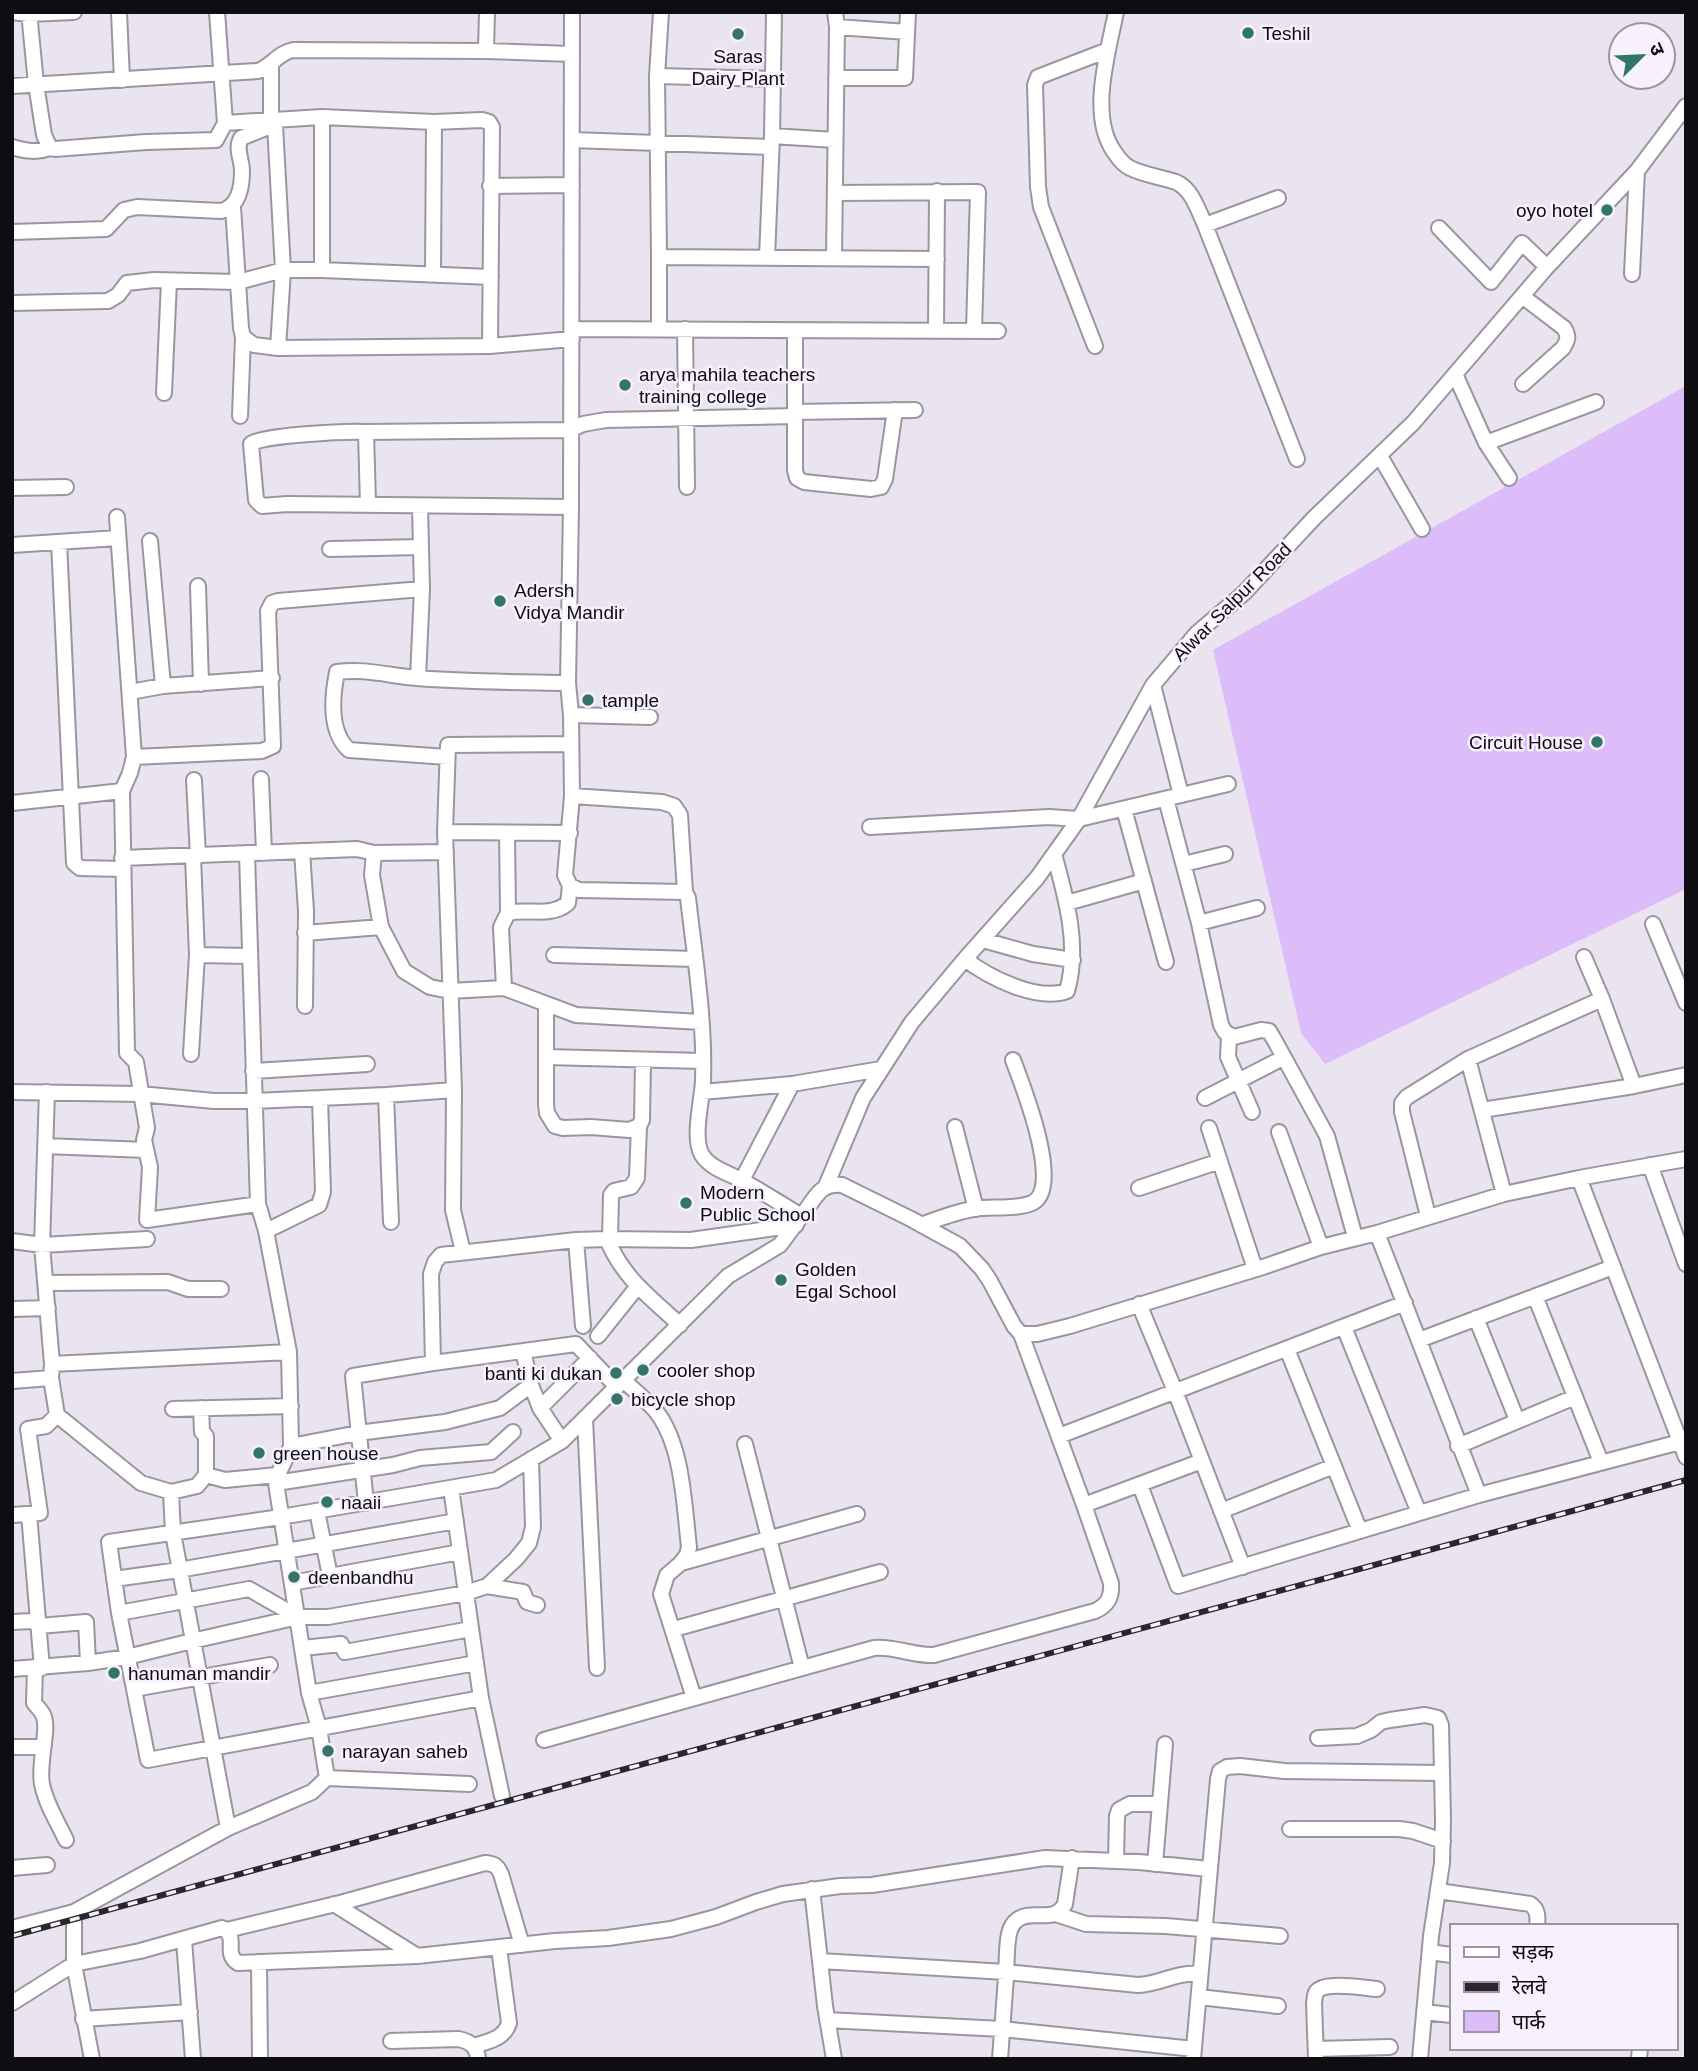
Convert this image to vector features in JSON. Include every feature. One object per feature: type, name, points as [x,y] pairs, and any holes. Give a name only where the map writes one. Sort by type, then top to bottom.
[{"type":"street","points":[[12,12],[74,12]]},
{"type":"street","points":[[119,12],[122,80]]},
{"type":"street","points":[[216,140],[225,123],[217,12]]},
{"type":"street","points":[[485,51],[486,12]]},
{"type":"street","points":[[508,913],[545,913],[561,909],[568,903],[570,886],[565,875],[572,796],[569,683],[572,12]]},
{"type":"street","points":[[659,329],[657,76],[661,12]]},
{"type":"street","points":[[767,258],[774,12]]},
{"type":"street","points":[[834,258],[835,12]]},
{"type":"street","points":[[836,78],[905,78],[908,12]]},
{"type":"street","points":[[1116,12],[1100,108],[1103,132],[1110,147],[1128,167],[1184,185],[1205,225],[1297,459]]},
{"type":"street","points":[[29,13],[36,84],[44,135],[50,148]]},
{"type":"street","points":[[837,27],[907,32]]},
{"type":"street","points":[[12,86],[258,71],[271,65],[281,54],[293,50],[572,54]]},
{"type":"street","points":[[1096,346],[1041,207],[1035,85],[1038,77],[1048,72],[1108,50]]},
{"type":"street","points":[[271,65],[283,270],[278,348]]},
{"type":"street","points":[[657,76],[772,79]]},
{"type":"street","name":"Alwar Salpur Road","points":[[114,1579],[109,1542],[281,1517],[496,1480],[562,1441],[728,1276],[780,1245],[826,1186],[863,1098],[912,1022],[1037,878],[1079,819],[1153,685],[1197,634],[1244,593],[1314,517],[1413,423],[1547,267],[1637,171],[1686,106]]},
{"type":"street","points":[[225,123],[273,123],[322,117],[489,122],[492,127],[490,346]]},
{"type":"street","points":[[322,117],[322,270]]},
{"type":"street","points":[[433,122],[433,274]]},
{"type":"street","points":[[240,416],[243,337],[233,207],[239,193],[242,169],[237,144],[249,133],[273,123]]},
{"type":"street","points":[[12,147],[41,151],[50,148],[60,150],[146,142],[216,140],[237,144]]},
{"type":"street","points":[[572,140],[659,143],[835,141]]},
{"type":"street","points":[[1632,274],[1637,171]]},
{"type":"street","points":[[491,186],[572,185]]},
{"type":"street","points":[[936,331],[937,191]]},
{"type":"street","points":[[835,193],[978,192],[974,331]]},
{"type":"street","points":[[1205,225],[1278,198]]},
{"type":"street","points":[[12,232],[106,229],[124,210],[137,207],[221,211],[233,207]]},
{"type":"street","points":[[1439,228],[1491,282],[1521,243],[1547,267]]},
{"type":"street","points":[[659,257],[937,259]]},
{"type":"street","points":[[12,303],[108,301],[118,295],[127,283],[238,282],[283,270],[491,276]]},
{"type":"street","points":[[164,393],[169,281]]},
{"type":"street","points":[[1522,296],[1564,328],[1567,334],[1563,348],[1523,384]]},
{"type":"street","points":[[243,337],[254,345],[278,348],[490,346],[572,334],[659,329],[998,331]]},
{"type":"street","points":[[685,329],[687,487]]},
{"type":"street","points":[[796,330],[794,470],[797,478],[804,482],[871,489],[881,487],[885,479],[895,410]]},
{"type":"street","points":[[1455,374],[1486,443],[1509,478]]},
{"type":"street","points":[[1486,443],[1596,402]]},
{"type":"street","points":[[571,507],[262,506],[256,500],[250,448],[254,441],[345,431],[570,430],[583,424],[606,420],[915,410]]},
{"type":"street","points":[[366,432],[368,505]]},
{"type":"street","points":[[1380,456],[1422,529]]},
{"type":"street","points":[[12,488],[66,487]]},
{"type":"street","points":[[418,678],[422,589],[421,506]]},
{"type":"street","points":[[117,517],[134,757],[122,791],[127,1054],[136,1062],[147,1128],[144,1140],[150,1167],[147,1220],[258,1204]]},
{"type":"street","points":[[12,545],[118,538]]},
{"type":"street","points":[[150,541],[163,686]]},
{"type":"street","points":[[59,542],[73,856],[76,866],[80,868],[195,856],[302,851],[357,849],[374,853],[446,852]]},
{"type":"street","points":[[330,549],[421,547]]},
{"type":"street","points":[[198,586],[201,684]]},
{"type":"street","points":[[134,757],[262,751],[273,746],[268,611],[272,604],[278,601],[422,589]]},
{"type":"street","points":[[447,757],[349,750],[339,738],[335,723],[334,686],[337,672],[418,678],[569,683]]},
{"type":"street","points":[[130,692],[163,686],[272,678]]},
{"type":"street","points":[[1153,685],[1184,864],[1221,1025],[1229,1036],[1227,1051],[1252,1112]]},
{"type":"street","points":[[571,715],[650,717]]},
{"type":"street","points":[[463,1252],[453,1210],[454,1090],[445,832],[448,745],[571,744]]},
{"type":"street","points":[[261,779],[264,853]]},
{"type":"street","points":[[191,1054],[197,955],[194,780]]},
{"type":"street","points":[[870,827],[1049,817],[1079,819],[1228,784]]},
{"type":"street","points":[[12,803],[122,791]]},
{"type":"street","points":[[433,1363],[431,1274],[441,1255],[576,1240],[691,1240],[799,1220],[798,1214],[742,1180],[711,1165],[699,1148],[697,1135],[703,1061],[701,1022],[688,898],[685,892],[680,815],[674,806],[662,802],[572,796]]},
{"type":"street","points":[[1124,808],[1166,962]]},
{"type":"street","points":[[445,832],[570,833]]},
{"type":"street","points":[[503,988],[500,927],[508,913],[507,834]]},
{"type":"street","points":[[302,851],[305,1006]]},
{"type":"street","points":[[374,853],[372,875],[381,927],[404,971],[430,987],[450,991],[503,988],[576,1015],[701,1022]]},
{"type":"street","points":[[247,854],[258,1204],[266,1231],[289,1352],[290,1446],[287,1460],[277,1479],[285,1550],[309,1692],[319,1728],[327,1778]]},
{"type":"street","points":[[965,959],[998,981],[1058,994],[1067,991],[1073,960],[1067,903],[1054,854]]},
{"type":"street","points":[[1184,864],[1226,854]]},
{"type":"street","points":[[1067,903],[1144,881]]},
{"type":"street","points":[[570,886],[579,890],[685,892]]},
{"type":"street","points":[[1199,923],[1257,908]]},
{"type":"street","points":[[1653,924],[1686,1003]]},
{"type":"street","points":[[305,933],[381,927]]},
{"type":"street","points":[[983,940],[1033,954],[1073,960]]},
{"type":"street","points":[[197,955],[250,956]]},
{"type":"street","points":[[554,955],[695,958]]},
{"type":"street","points":[[1584,957],[1634,1086]]},
{"type":"street","points":[[1428,1216],[1402,1103],[1407,1097],[1468,1059],[1602,999]]},
{"type":"street","points":[[545,1005],[547,1113],[555,1126],[629,1130],[639,1126]]},
{"type":"street","points":[[1229,1036],[1269,1031],[1327,1136],[1355,1237]]},
{"type":"street","points":[[546,1057],[703,1061]]},
{"type":"street","points":[[1468,1059],[1504,1194]]},
{"type":"street","points":[[643,1060],[637,1178],[631,1187],[614,1191],[611,1195],[608,1239],[619,1265],[680,1325]]},
{"type":"street","points":[[921,1225],[960,1212],[1024,1205],[1035,1202],[1040,1196],[1042,1156],[1039,1138],[1013,1060]]},
{"type":"street","points":[[1205,1098],[1275,1062]]},
{"type":"street","points":[[253,1072],[367,1064]]},
{"type":"street","points":[[702,1092],[792,1084],[881,1069]]},
{"type":"street","points":[[1482,1110],[1686,1075]]},
{"type":"street","points":[[742,1180],[792,1084]]},
{"type":"street","points":[[12,1092],[140,1094],[214,1101],[254,1101],[454,1090]]},
{"type":"street","points":[[47,1092],[42,1244],[57,1415],[141,1483],[171,1492],[197,1486],[206,1475],[206,1436],[202,1432],[201,1408]]},
{"type":"street","points":[[386,1095],[391,1222]]},
{"type":"street","points":[[266,1231],[319,1205],[323,1192],[320,1098]]},
{"type":"street","points":[[955,1127],[976,1209]]},
{"type":"street","points":[[1209,1128],[1255,1269]]},
{"type":"street","points":[[1279,1132],[1321,1247]]},
{"type":"street","points":[[45,1146],[146,1150]]},
{"type":"street","points":[[1021,1334],[1037,1334],[1070,1326],[1321,1247],[1377,1233],[1504,1194],[1686,1159]]},
{"type":"street","points":[[1139,1188],[1220,1161]]},
{"type":"street","points":[[1650,1166],[1683,1246],[1686,1264]]},
{"type":"street","points":[[1579,1178],[1613,1267],[1680,1424],[1680,1442],[1686,1457]]},
{"type":"street","points":[[544,1740],[874,1648],[886,1647],[915,1654],[934,1655],[1104,1607],[1111,1593],[1111,1583],[1084,1505],[1021,1334],[982,1269],[960,1246],[921,1225],[851,1188],[834,1184],[826,1186]]},
{"type":"street","points":[[1377,1233],[1479,1495]]},
{"type":"street","points":[[12,1241],[42,1244],[147,1239]]},
{"type":"street","points":[[576,1240],[583,1326]]},
{"type":"street","points":[[1419,1340],[1613,1267]]},
{"type":"street","points":[[46,1283],[168,1282],[188,1289],[222,1289]]},
{"type":"street","points":[[598,1336],[638,1286]]},
{"type":"street","points":[[1535,1296],[1601,1462]]},
{"type":"street","points":[[1059,1436],[1405,1303]]},
{"type":"street","points":[[1139,1304],[1243,1566]]},
{"type":"street","points":[[12,1309],[48,1308]]},
{"type":"street","points":[[1476,1318],[1517,1420]]},
{"type":"street","points":[[1344,1326],[1419,1513]]},
{"type":"street","points":[[366,1503],[353,1376],[576,1344],[655,1411],[666,1426],[673,1446],[689,1546],[681,1563],[667,1575],[661,1594],[694,1698]]},
{"type":"street","points":[[1287,1349],[1360,1531]]},
{"type":"street","points":[[523,1351],[540,1408],[562,1441]]},
{"type":"street","points":[[12,1381],[52,1371],[289,1352]]},
{"type":"street","points":[[540,1408],[590,1358]]},
{"type":"street","points":[[290,1446],[358,1433],[445,1422],[500,1408],[531,1385]]},
{"type":"street","points":[[1458,1446],[1575,1397]]},
{"type":"street","points":[[173,1409],[291,1406]]},
{"type":"street","points":[[12,1515],[40,1513],[28,1429],[46,1426],[57,1415]]},
{"type":"street","points":[[585,1419],[597,1668]]},
{"type":"street","points":[[206,1475],[225,1480],[317,1478],[420,1458],[491,1452],[513,1432]]},
{"type":"street","points":[[1140,1485],[1178,1586],[1479,1495],[1680,1442]]},
{"type":"street","points":[[745,1444],[802,1668]]},
{"type":"street","points":[[12,1669],[127,1657],[298,1617],[328,1617],[466,1593],[487,1586],[529,1543],[533,1527],[531,1459]]},
{"type":"street","points":[[1084,1505],[1202,1461]]},
{"type":"street","points":[[1222,1511],[1334,1466]]},
{"type":"street","points":[[451,1488],[481,1698],[502,1796]]},
{"type":"street","points":[[171,1492],[173,1533],[179,1570],[228,1828]]},
{"type":"street","points":[[317,1511],[330,1576]]},
{"type":"street","points":[[29,1514],[39,1626],[34,1703],[45,1721],[40,1772],[47,1803],[66,1840]]},
{"type":"street","points":[[681,1563],[856,1514]]},
{"type":"street","points":[[456,1521],[114,1579],[149,1760],[481,1698]]},
{"type":"street","points":[[292,1583],[460,1552]]},
{"type":"street","points":[[674,1629],[880,1572]]},
{"type":"street","points":[[487,1586],[523,1592],[527,1602],[537,1605]]},
{"type":"street","points":[[119,1613],[249,1589],[298,1617]]},
{"type":"street","points":[[12,1622],[33,1621],[39,1626],[86,1622],[88,1663]]},
{"type":"street","points":[[303,1648],[341,1644],[345,1652],[471,1629]]},
{"type":"street","points":[[309,1692],[476,1663]]},
{"type":"street","points":[[134,1689],[270,1665]]},
{"type":"street","points":[[1318,1738],[1357,1736],[1381,1722],[1433,1716],[1438,1718],[1441,1725],[1443,1841],[1420,2059]]},
{"type":"street","points":[[1155,1864],[1166,1744]]},
{"type":"street","points":[[12,1747],[42,1747]]},
{"type":"street","points":[[827,2020],[1002,2029],[1193,2054],[1217,1779],[1220,1771],[1227,1767],[1240,1766],[1284,1771],[1442,1773]]},
{"type":"street","points":[[12,1928],[74,1912],[228,1828],[312,1792],[327,1778],[469,1784]]},
{"type":"street","points":[[1116,1861],[1119,1810],[1130,1804],[1160,1804]]},
{"type":"street","points":[[1290,1829],[1399,1829],[1443,1841]]},
{"type":"street","points":[[227,1930],[231,1935],[231,1955],[238,1963],[416,1955],[608,1938],[671,1929],[783,1894],[886,1883],[1045,1858],[1209,1869]]},
{"type":"street","points":[[1056,1914],[1065,1904],[1072,1858]]},
{"type":"street","points":[[12,2003],[74,1964],[334,1904],[474,1865],[493,1863],[498,1867],[522,1945]]},
{"type":"street","points":[[12,1868],[47,1865]]},
{"type":"street","points":[[812,1889],[834,2059]]},
{"type":"street","points":[[1438,1891],[1530,1904],[1537,1912],[1537,1924]]},
{"type":"street","points":[[334,1904],[416,1955]]},
{"type":"street","points":[[74,1912],[74,1964],[92,2059]]},
{"type":"street","points":[[1000,2059],[1009,1934],[1013,1924],[1024,1916],[1056,1914],[1086,1924],[1204,1929],[1280,1936]]},
{"type":"street","points":[[184,1940],[193,2059]]},
{"type":"street","points":[[391,2041],[458,2039],[468,2041],[476,2052],[501,2037],[509,2023],[499,1948]]},
{"type":"street","points":[[1430,1952],[1450,1955]]},
{"type":"street","points":[[820,1961],[1006,1972],[1138,1985],[1178,1974],[1200,1974]]},
{"type":"street","points":[[259,1962],[260,2059]]},
{"type":"street","points":[[1377,1989],[1332,1986],[1318,1991],[1314,2003],[1316,2054],[1390,2047]]},
{"type":"street","points":[[1199,1997],[1278,2006]]},
{"type":"street","points":[[83,2019],[190,2012]]},
{"type":"street","points":[[1424,2012],[1450,2015]]},
{"type":"green space","points":[[1686,386],[1686,889],[1325,1064],[1301,1033],[1213,650]]},
{"type":"railway","points":[[12,1936],[1686,1480]]},
{"type":"place","name":"Teshil","points":[[1248,33]]},
{"type":"place","name":"Saras Dairy Plant","points":[[738,34]]},
{"type":"place","name":"oyo hotel","points":[[1607,210]]},
{"type":"place","name":"arya mahila teachers training college","points":[[625,385]]},
{"type":"place","name":"Adersh Vidya Mandir","points":[[500,601]]},
{"type":"place","name":"tample","points":[[588,700]]},
{"type":"place","name":"Circuit House","points":[[1597,742]]},
{"type":"place","name":"Modern Public School","points":[[686,1203]]},
{"type":"place","name":"Golden Egal School","points":[[781,1280]]},
{"type":"place","name":"cooler shop","points":[[643,1370]]},
{"type":"place","name":"banti ki dukan","points":[[616,1373]]},
{"type":"place","name":"bicycle shop","points":[[617,1399]]},
{"type":"place","name":"green house","points":[[259,1453]]},
{"type":"place","name":"naaii","points":[[327,1502]]},
{"type":"place","name":"deenbandhu","points":[[294,1577]]},
{"type":"place","name":"hanuman mandir","points":[[114,1673]]},
{"type":"place","name":"narayan saheb","points":[[328,1751]]}]
